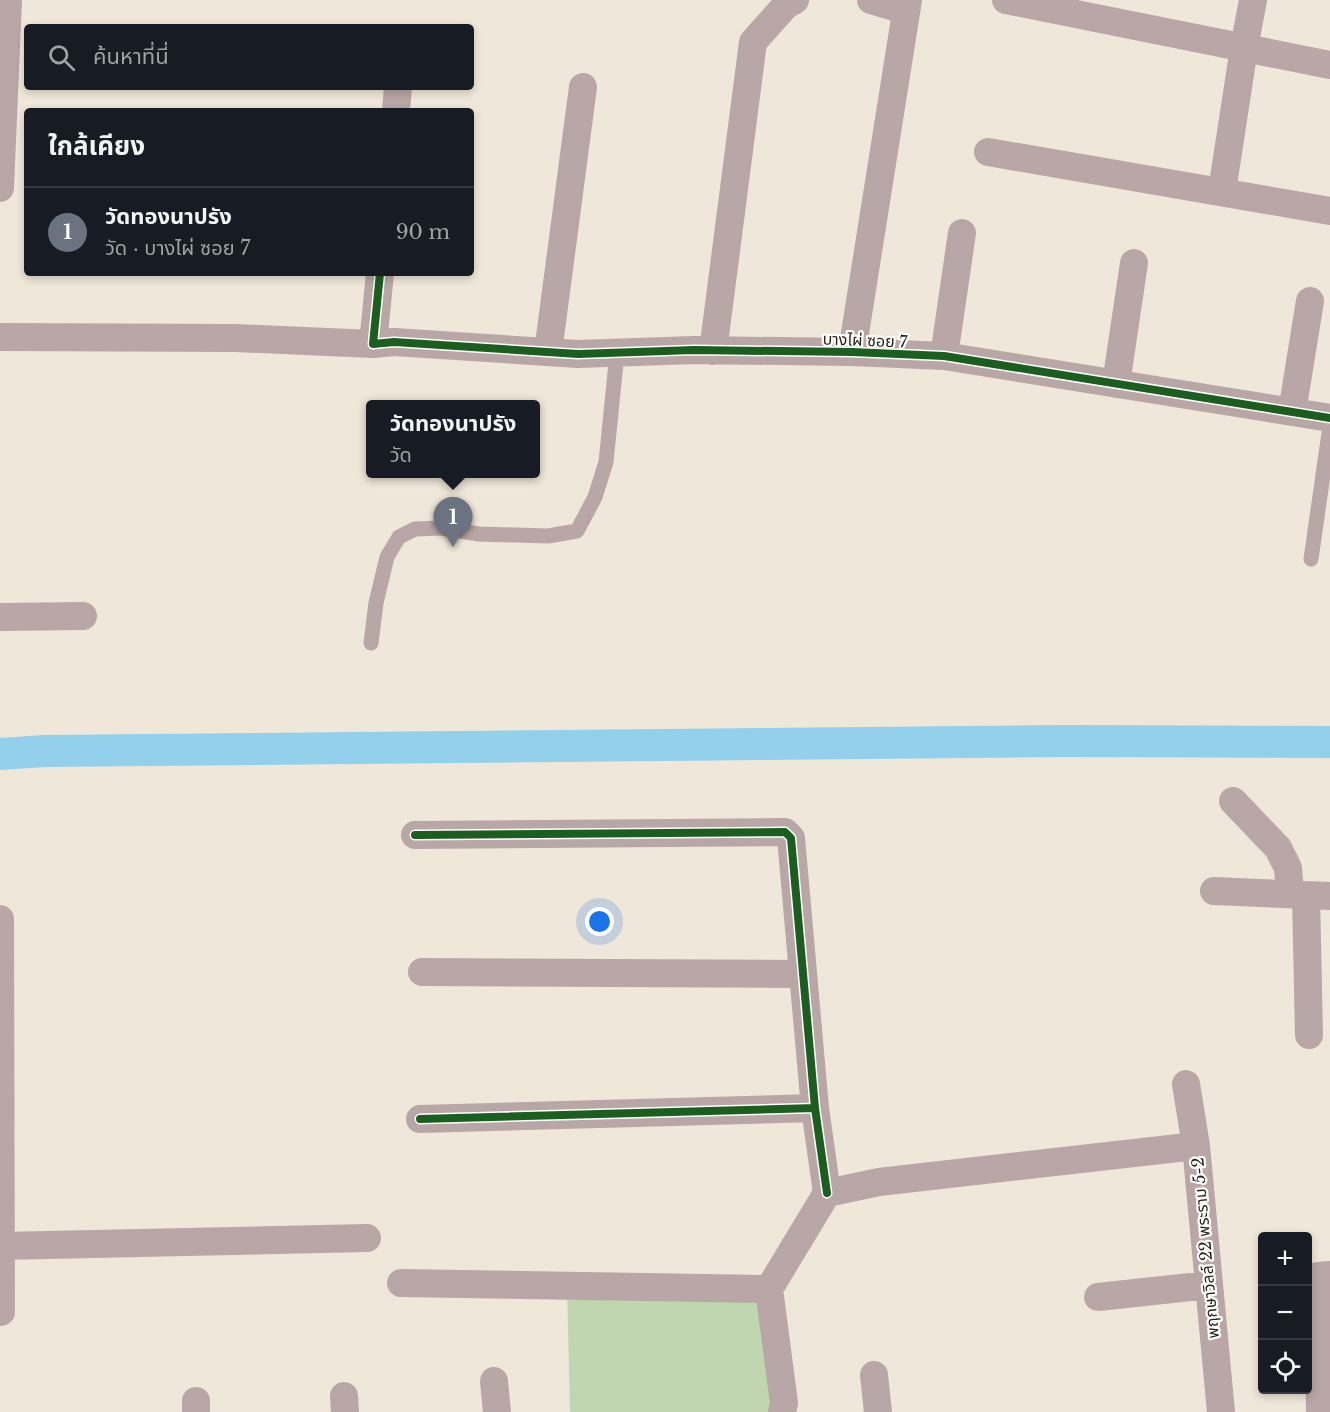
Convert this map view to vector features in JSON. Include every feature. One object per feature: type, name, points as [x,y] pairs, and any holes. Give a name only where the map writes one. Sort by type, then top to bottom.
[{"type":"street","points":[[713,351],[753,42],[786,4],[795,0]]},
{"type":"street","points":[[852,352],[907,5],[871,0]]},
{"type":"street","points":[[1006,0],[1330,65]]},
{"type":"street","points":[[1222,192],[1253,0]]},
{"type":"street","points":[[0,188],[5,14]]},
{"type":"street","points":[[548,352],[583,87]]},
{"type":"street","points":[[396,108],[398,90]]},
{"type":"street","points":[[988,152],[1330,211]]},
{"type":"street","points":[[944,356],[962,233]]},
{"type":"street","points":[[1116,384],[1134,263]]},
{"type":"street","points":[[380,276],[384,343]]},
{"type":"street","points":[[1292,412],[1310,301]]},
{"type":"street","name":"บางไผ่ ซอย 7","points":[[0,338],[235,338],[384,343],[578,354],[694,350],[944,356],[1330,418]]},
{"type":"street","points":[[0,617],[83,616]]},
{"type":"street","points":[[1233,801],[1278,848],[1288,868],[1309,895],[1309,1035]]},
{"type":"street","points":[[415,835],[784,832],[791,838],[815,1108],[827,1193],[769,1289],[784,1403],[782,1412]]},
{"type":"street","points":[[1214,891],[1309,895]]},
{"type":"street","points":[[0,919],[1,1312]]},
{"type":"street","points":[[422,972],[803,974]]},
{"type":"street","name":"พฤกษาวิลล์ 22 พระราม 5-2","points":[[1186,1084],[1196,1146],[1221,1412]]},
{"type":"street","points":[[420,1119],[815,1108]]},
{"type":"street","points":[[827,1193],[879,1182],[1196,1146]]},
{"type":"street","points":[[1,1246],[367,1238]]},
{"type":"street","points":[[1320,1412],[1318,1276],[1330,1275]]},
{"type":"street","points":[[401,1282],[769,1289]]},
{"type":"street","points":[[1098,1297],[1209,1285]]},
{"type":"street","points":[[874,1376],[878,1412]]},
{"type":"street","points":[[494,1381],[497,1412]]},
{"type":"lane","points":[[371,643],[376,603],[387,557],[399,537],[415,529],[441,528],[479,534],[548,536],[577,531],[595,497],[606,462],[617,353]]},
{"type":"lane","points":[[1311,559],[1330,426]]},
{"type":"green space","points":[[567,1285],[769,1289],[775,1412],[570,1412]]},
{"type":"waterway","points":[[0,754],[45,751],[1062,741],[1330,742]]},
{"type":"cycle path","points":[[380,276],[373,344],[394,342],[578,354],[694,350],[944,356],[1330,418]]},
{"type":"cycle path","points":[[415,835],[785,832],[791,838],[815,1108],[827,1193]]},
{"type":"cycle path","points":[[420,1119],[815,1108]]},
{"type":"place","name":"วัดทองนาปรัง","points":[[453,547]]}]
